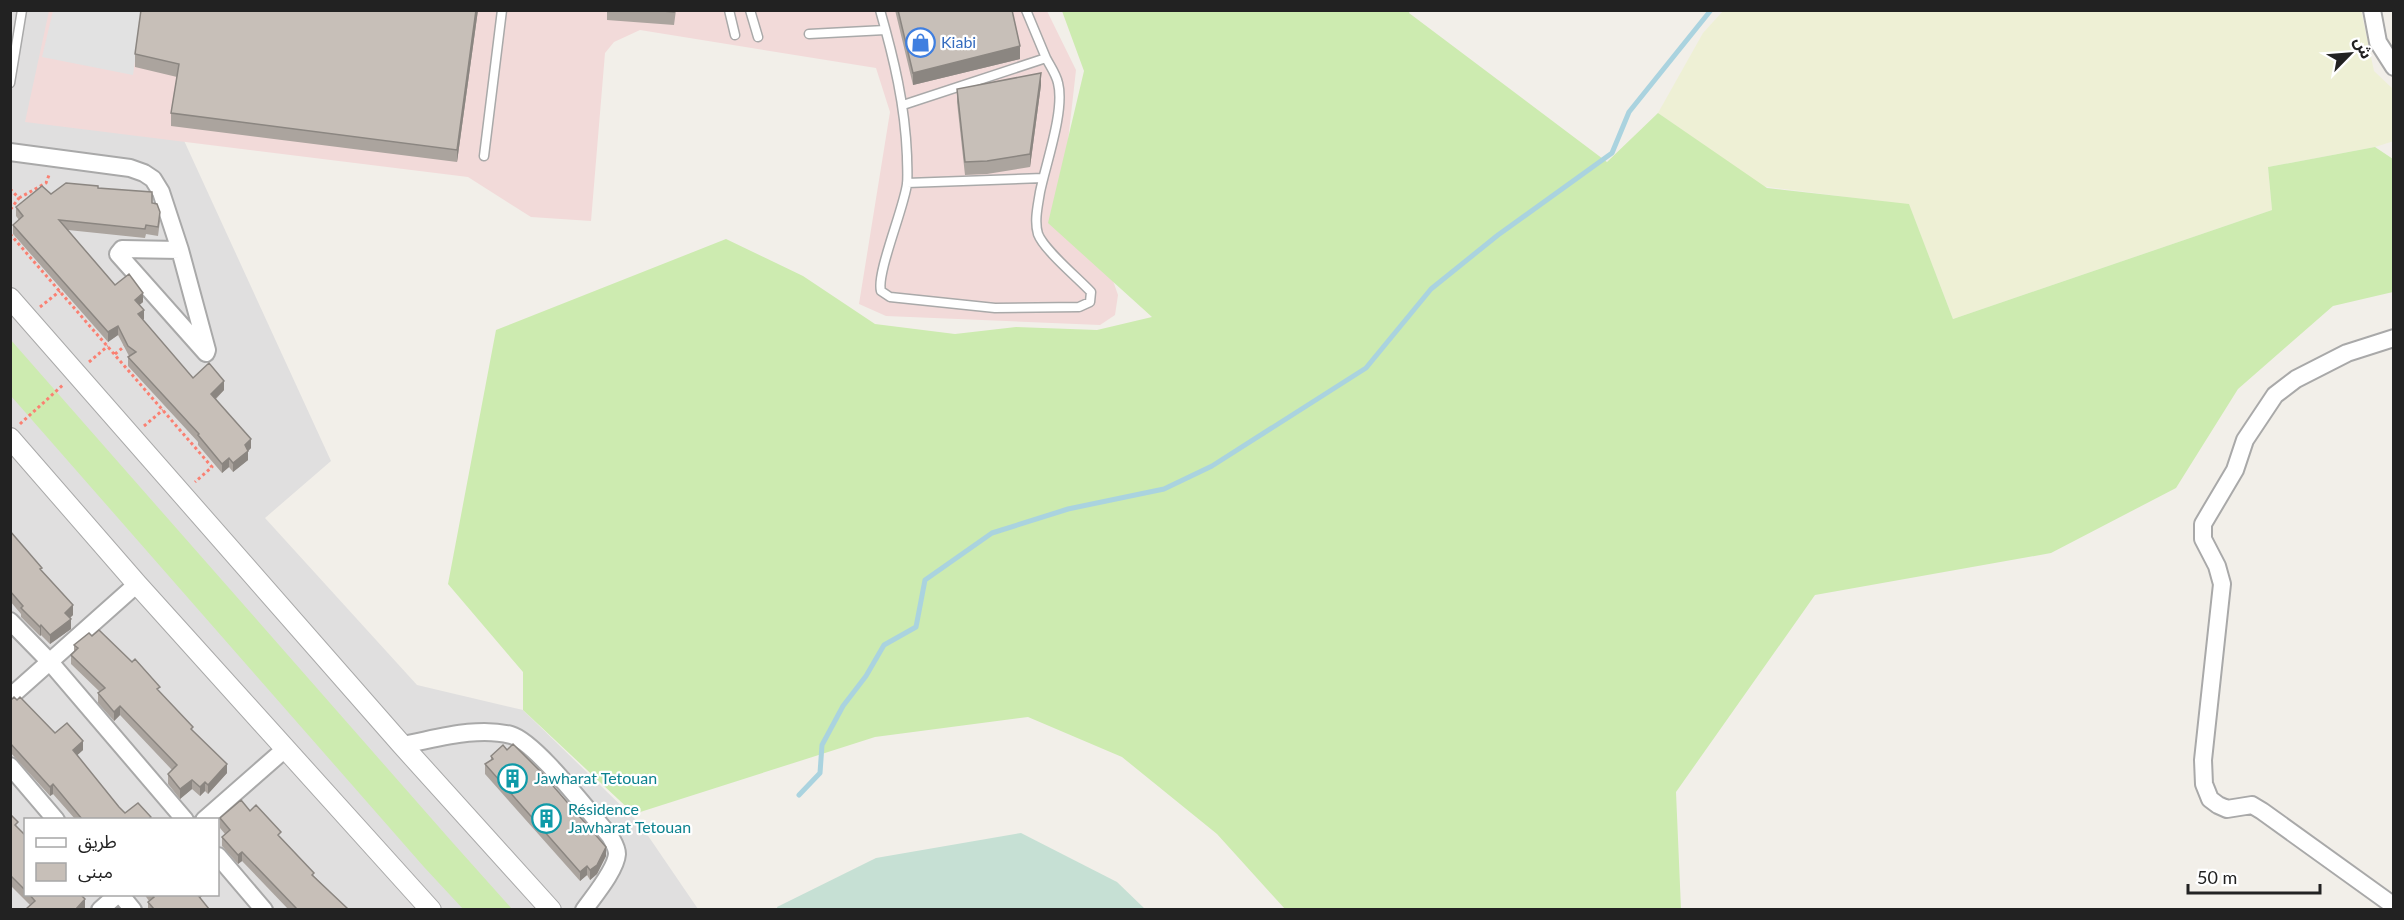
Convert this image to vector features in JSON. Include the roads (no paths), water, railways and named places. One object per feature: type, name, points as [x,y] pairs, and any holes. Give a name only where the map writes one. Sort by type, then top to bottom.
[{"type":"street","points":[[2372,10],[2378,42],[2394,67]]},
{"type":"street","points":[[10,152],[130,168],[144,173],[157,184],[180,250],[206,353],[118,254],[122,249],[180,250]]},
{"type":"street","points":[[10,298],[402,745],[551,909]]},
{"type":"street","points":[[2394,338],[2347,353],[2296,379],[2275,395],[2245,440],[2235,470],[2206,516],[2202,532],[2222,584],[2203,760],[2206,792],[2218,806],[2228,808],[2252,805],[2262,811],[2394,906]]},
{"type":"street","points":[[13,436],[137,584],[430,909]]},
{"type":"street","points":[[10,697],[137,584]]},
{"type":"street","points":[[10,621],[50,662],[184,818]]},
{"type":"street","points":[[402,745],[464,733],[490,732],[511,735],[529,746],[610,836],[615,845],[617,856],[609,874],[584,909]]},
{"type":"street","points":[[205,818],[285,749]]},
{"type":"street","points":[[10,766],[55,818]]},
{"type":"street","points":[[219,857],[264,909]]},
{"type":"street","points":[[100,909],[116,896]]},
{"type":"street","points":[[121,896],[133,909]]},
{"type":"lane","points":[[10,83],[22,10]]},
{"type":"lane","points":[[484,156],[502,10]]},
{"type":"lane","points":[[729,10],[735,35]]},
{"type":"lane","points":[[750,10],[758,37]]},
{"type":"lane","points":[[880,10],[898,74],[903,105],[908,183],[894,237],[881,274],[880,286],[885,295],[996,308],[1079,307],[1090,302],[1090,292],[1046,246],[1038,234],[1037,219],[1043,178],[1058,114],[1059,97],[1058,83],[1026,10]]},
{"type":"lane","points":[[809,34],[885,30]]},
{"type":"lane","points":[[903,105],[1046,58]]},
{"type":"lane","points":[[908,183],[1043,178]]},
{"type":"waterway","points":[[799,795],[820,773],[822,745],[843,706],[866,676],[884,645],[916,627],[925,580],[992,533],[1068,509],[1164,489],[1212,466],[1366,368],[1431,289],[1498,235],[1612,153],[1629,112],[1711,10]]},
{"type":"place","name":"Kiabi","points":[[920,42]]},
{"type":"place","name":"Jawharat Tetouan","points":[[513,778]]},
{"type":"place","name":"Résidence Jawharat Tetouan","points":[[547,818]]}]
